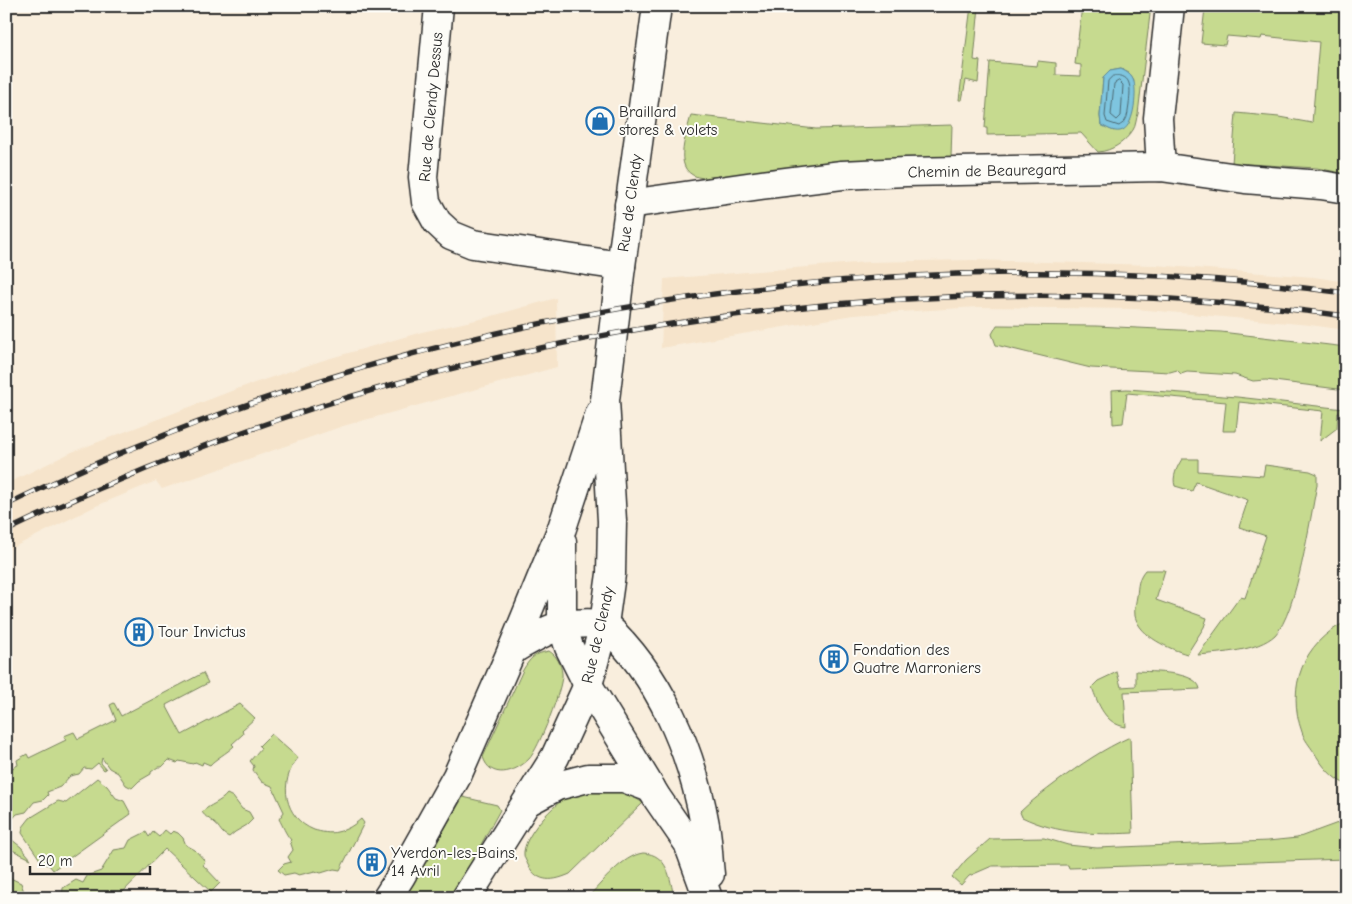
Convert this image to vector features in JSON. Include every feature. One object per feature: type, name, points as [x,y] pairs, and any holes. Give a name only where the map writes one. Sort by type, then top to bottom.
[{"type":"street","name":"Rue de Clendy Dessus","points":[[440,6],[423,178],[426,202],[437,222],[451,235],[473,244],[621,266]]},
{"type":"street","name":"Rue de Clendy","points":[[466,898],[555,757],[588,685],[604,624],[611,574],[612,539],[605,400],[629,204],[657,6]]},
{"type":"street","points":[[1161,167],[1158,118],[1170,6]]},
{"type":"street","name":"Chemin de Beauregard","points":[[629,204],[761,185],[842,176],[906,172],[1161,167],[1245,179],[1321,185],[1346,189]]},
{"type":"street","name":"Rue de Clendy","points":[[394,887],[457,776],[512,650],[562,528],[605,400]]},
{"type":"street","points":[[562,528],[562,626],[569,646],[588,685],[688,843],[708,898]]},
{"type":"street","points":[[512,650],[538,635],[562,626],[584,623],[604,624],[623,641],[665,703],[693,774],[705,826],[714,898]]},
{"type":"street","points":[[526,803],[557,786],[588,778],[624,778],[652,788]]},
{"type":"shaded area","points":[[972,260],[1154,265],[1314,277],[1346,282],[1346,330],[1136,309],[977,307],[853,315],[661,348],[664,279],[867,262]]},
{"type":"shaded area","points":[[556,298],[557,367],[343,426],[162,489],[156,481],[96,506],[6,551],[6,484],[72,452],[242,387],[324,360],[422,332],[485,318]]},
{"type":"green space","points":[[971,6],[979,6],[974,60],[980,61],[978,83],[966,80],[962,100],[959,100]]},
{"type":"green space","points":[[1082,6],[1151,6],[1138,114],[1134,128],[1122,142],[1113,148],[1098,152],[1081,133],[987,135],[987,128],[985,128],[990,62],[1037,66],[1038,61],[1056,63],[1056,75],[1081,76],[1081,65],[1075,64]],"holes":[[[1121,69],[1129,73],[1134,81],[1114,131],[1101,125],[1103,78],[1110,71]]]},
{"type":"green space","points":[[1241,6],[1346,6],[1346,174],[1317,168],[1232,163],[1236,113],[1279,117],[1312,123],[1319,42],[1262,36],[1261,39],[1227,36],[1225,45],[1201,43],[1205,8],[1240,10]]},
{"type":"green space","points":[[691,115],[816,129],[952,125],[951,157],[853,162],[703,178],[693,175],[686,170],[683,162],[684,144]]},
{"type":"green space","points":[[997,325],[1096,326],[1221,332],[1346,347],[1346,390],[1266,380],[1253,381],[1235,375],[1187,372],[1181,374],[1177,370],[1170,372],[1091,368],[996,345],[992,334]]},
{"type":"green space","points":[[1127,389],[1237,397],[1346,409],[1346,414],[1338,413],[1337,428],[1320,441],[1323,411],[1239,402],[1236,431],[1223,431],[1226,402],[1127,393],[1123,423],[1113,424],[1112,390]]},
{"type":"green space","points":[[1182,459],[1198,459],[1198,471],[1263,476],[1265,465],[1310,471],[1317,474],[1317,485],[1302,564],[1290,607],[1283,624],[1275,635],[1259,645],[1238,650],[1198,655],[1240,597],[1245,598],[1266,536],[1239,527],[1248,500],[1196,482],[1192,491],[1175,486],[1175,476]]},
{"type":"green space","points":[[1145,570],[1165,570],[1156,600],[1207,618],[1204,627],[1187,654],[1156,641],[1138,623],[1135,616],[1135,606],[1139,582]]},
{"type":"green space","points":[[1346,622],[1346,710],[1338,733],[1346,736],[1346,784],[1336,779],[1327,771],[1306,740],[1302,732],[1296,699],[1302,668],[1309,654],[1319,641]]},
{"type":"green space","points":[[549,651],[560,663],[562,680],[550,718],[538,744],[529,759],[517,768],[503,772],[491,769],[483,757],[523,670],[533,657]]},
{"type":"green space","points":[[1136,671],[1162,672],[1183,676],[1197,683],[1200,689],[1124,692],[1126,727],[1108,718],[1103,712],[1092,687],[1098,681],[1117,672],[1121,687],[1136,686]]},
{"type":"green space","points":[[203,673],[208,683],[166,705],[182,735],[240,704],[255,718],[242,730],[243,734],[232,744],[234,746],[210,765],[203,762],[202,765],[195,762],[193,764],[179,761],[177,763],[169,760],[132,788],[126,785],[118,773],[109,768],[102,758],[101,763],[106,769],[104,770],[98,763],[91,769],[84,768],[79,774],[70,776],[60,787],[47,792],[48,795],[43,800],[34,802],[26,812],[17,814],[6,826],[6,771],[18,765],[17,760],[27,754],[29,758],[66,740],[64,736],[74,732],[78,739],[116,720],[110,705],[114,703],[121,716]]},
{"type":"green space","points":[[271,734],[298,758],[292,767],[286,788],[290,808],[296,817],[314,830],[328,833],[344,830],[361,819],[364,823],[340,870],[334,869],[321,873],[315,871],[299,875],[294,873],[284,875],[278,870],[284,864],[291,862],[288,857],[293,850],[291,840],[279,819],[284,812],[272,786],[262,782],[253,770],[254,766],[250,761],[261,748],[259,746]]},
{"type":"green space","points":[[1130,737],[1133,833],[1105,834],[1062,830],[1035,823],[1022,817],[1020,812],[1033,800],[1074,769]]},
{"type":"green space","points":[[97,778],[107,786],[116,798],[124,801],[131,814],[53,870],[49,865],[43,864],[22,833],[23,827],[30,818],[58,801],[66,803]]},
{"type":"green space","points":[[621,789],[643,803],[570,874],[547,879],[541,878],[532,871],[524,856],[525,847],[536,827],[553,808],[571,794],[579,791]]},
{"type":"green space","points":[[227,794],[233,797],[242,809],[249,812],[253,819],[229,837],[202,812]]},
{"type":"green space","points":[[463,797],[497,805],[500,810],[462,879],[448,898],[404,898]]},
{"type":"green space","points":[[1346,820],[1346,859],[1069,868],[1068,865],[992,866],[969,876],[961,885],[952,877],[966,860],[990,839],[1044,838],[1068,845],[1097,848],[1268,841],[1297,838]]},
{"type":"green space","points":[[165,830],[170,834],[173,831],[178,833],[186,845],[195,850],[205,861],[203,865],[220,883],[211,892],[165,849],[117,898],[62,898],[63,888],[76,880],[83,883],[87,876],[101,871],[114,850],[126,848],[130,840],[146,832],[149,837],[153,832],[159,837]]},
{"type":"green space","points":[[6,835],[21,847],[31,859],[6,847]]},
{"type":"green space","points":[[651,854],[663,862],[669,875],[674,898],[587,898],[620,865],[635,855]]},
{"type":"green space","points":[[6,876],[21,883],[26,898],[6,898]]},
{"type":"water","points":[[1121,69],[1132,77],[1135,94],[1129,124],[1125,129],[1117,131],[1110,130],[1101,125],[1100,116],[1103,78],[1110,71]]},
{"type":"railway","points":[[6,505],[163,436],[325,379],[491,334],[660,302],[831,281],[1004,273],[1175,277],[1346,293]]},
{"type":"railway","points":[[6,531],[163,462],[326,404],[492,359],[660,326],[831,304],[1003,296],[1175,300],[1346,316]]},
{"type":"place","name":"Braillard stores & volets","points":[[600,121]]},
{"type":"place","name":"Tour Invictus","points":[[139,632]]},
{"type":"place","name":"Fondation des Quatre Marroniers","points":[[834,659]]},
{"type":"place","name":"Yverdon-les-Bains, 14 Avril","points":[[372,862]]}]
